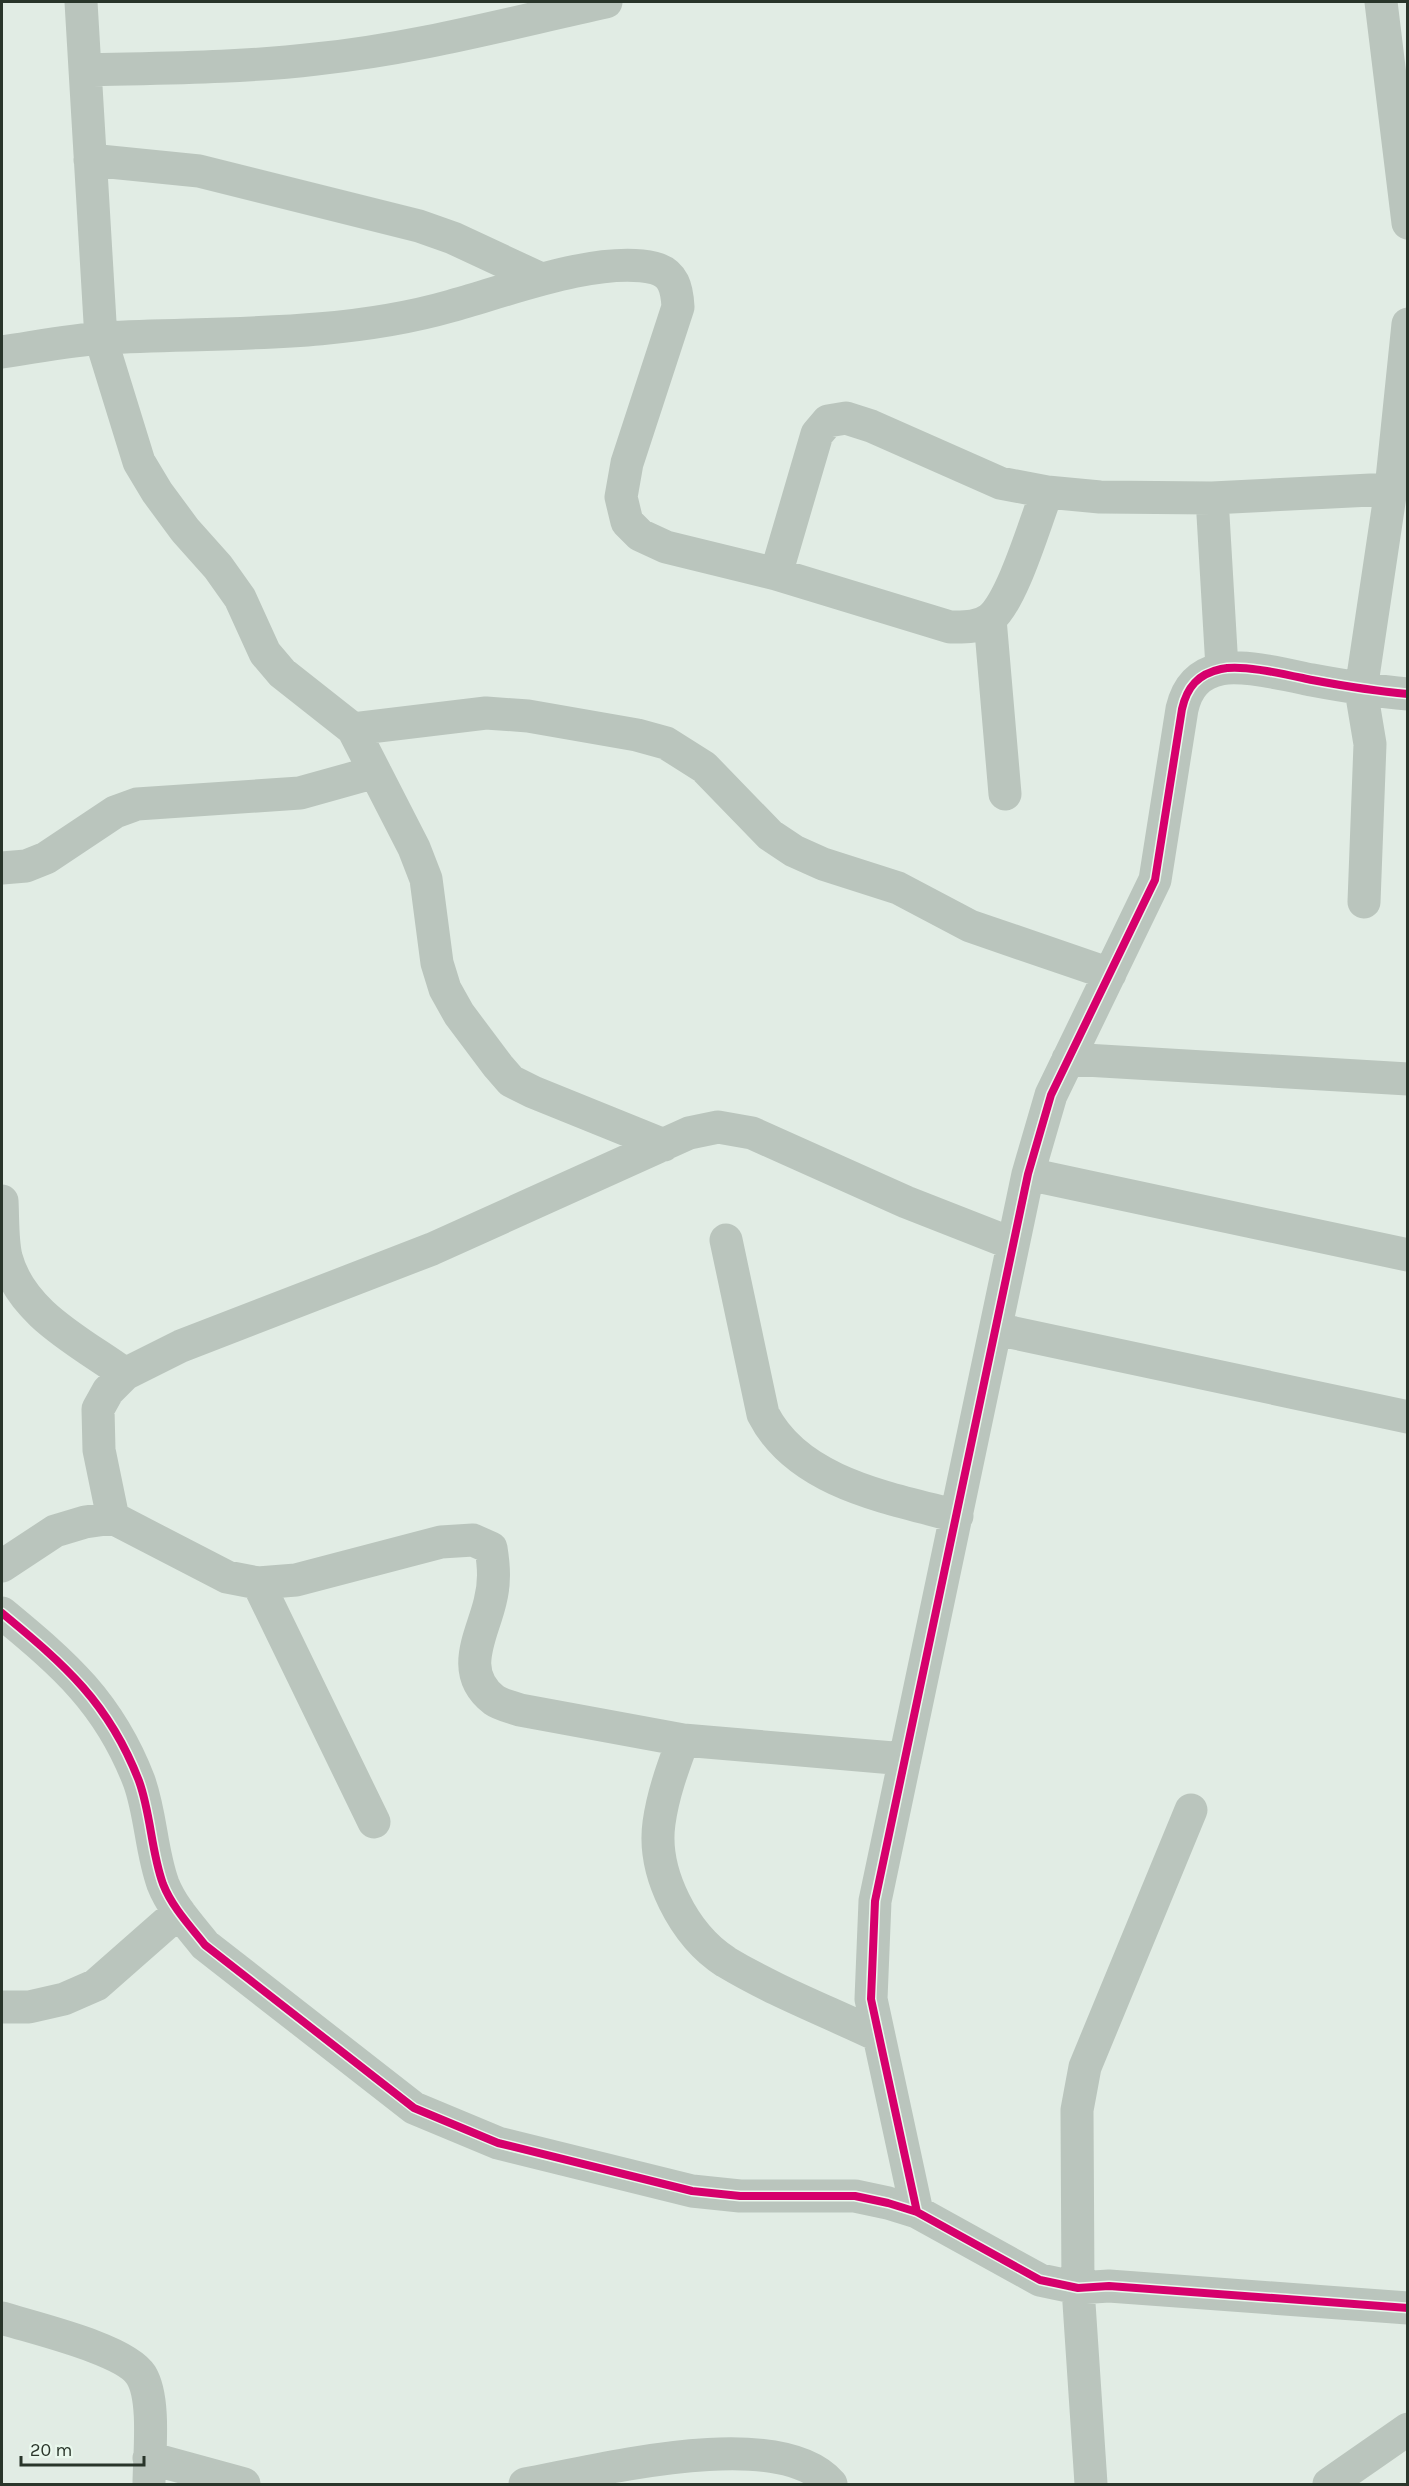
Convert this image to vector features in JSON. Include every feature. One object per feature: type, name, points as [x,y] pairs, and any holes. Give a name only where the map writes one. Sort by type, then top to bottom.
[{"type":"street","points":[[81,2],[101,339],[139,462],[157,492],[240,598],[265,653],[282,672],[353,729],[414,848],[426,879],[437,963],[445,989],[459,1014],[498,1066],[511,1081],[533,1092],[664,1145]]},
{"type":"street","points":[[85,70],[236,66],[317,59],[390,49],[606,2]]},
{"type":"street","points":[[1381,2],[1404,168],[1407,223]]},
{"type":"street","points":[[90,160],[199,171],[419,226],[453,238],[541,279]]},
{"type":"street","points":[[2,352],[101,339],[336,328],[397,320],[450,307],[541,279],[620,266],[656,268],[669,276],[677,287],[678,307],[627,463],[621,497],[627,522],[640,535],[666,547],[776,574],[950,627],[972,627],[990,619],[1008,594],[1047,492]]},
{"type":"street","points":[[1364,902],[1370,744],[1386,692],[1391,489],[1407,324]]},
{"type":"street","points":[[776,574],[817,434],[828,421],[846,418],[871,426],[1000,483],[1047,492],[1101,497],[1212,498],[1391,489]]},
{"type":"street","points":[[1212,498],[1222,668]]},
{"type":"street","points":[[990,619],[1005,794]]},
{"type":"street","points":[[917,2211],[871,1999],[875,1901],[1028,1174],[1051,1095],[1155,880],[1185,694],[1193,683],[1222,668],[1266,671],[1386,692]]},
{"type":"street","points":[[353,729],[486,713],[528,716],[637,735],[666,743],[704,767],[770,835],[794,851],[824,864],[898,888],[970,926],[1110,974]]},
{"type":"street","points":[[2,868],[26,866],[46,858],[115,812],[137,804],[300,793],[375,771]]},
{"type":"street","points":[[1068,1059],[1407,1079]]},
{"type":"street","points":[[113,1518],[99,1450],[98,1409],[108,1391],[125,1374],[181,1346],[432,1250],[689,1133],[718,1127],[752,1133],[906,1202],[1013,1244]]},
{"type":"street","points":[[1028,1174],[1407,1256]]},
{"type":"street","points":[[2,1201],[6,1256],[24,1297],[47,1318],[125,1374]]},
{"type":"street","points":[[726,1240],[764,1414],[772,1430],[815,1468],[842,1482],[886,1498],[957,1516]]},
{"type":"street","points":[[996,1329],[1407,1417]]},
{"type":"street","points":[[2,1566],[24,1548],[55,1531],[85,1522],[113,1518],[227,1576],[258,1583],[296,1580],[441,1542],[472,1540],[491,1548],[495,1571],[490,1602],[474,1652],[478,1681],[495,1700],[520,1710],[683,1740],[906,1759]]},
{"type":"street","points":[[258,1583],[374,1822]]},
{"type":"street","points":[[2,1613],[40,1644],[93,1695],[120,1738],[140,1783],[163,1884],[179,1912],[205,1945],[414,2108],[498,2143],[692,2191],[740,2196],[855,2196],[917,2211],[1040,2280],[1078,2288],[1109,2286],[1407,2308]]},
{"type":"street","points":[[683,1740],[668,1783],[659,1826],[662,1867],[675,1904],[702,1941],[725,1961],[879,2036]]},
{"type":"street","points":[[1091,2484],[1078,2288],[1077,2110],[1085,2067],[1191,1810]]},
{"type":"street","points":[[2,2007],[29,2007],[64,1999],[96,1986],[179,1912]]},
{"type":"street","points":[[2,2318],[119,2356],[141,2375],[148,2401],[149,2471],[244,2484]]},
{"type":"street","points":[[1329,2484],[1407,2429]]},
{"type":"street","points":[[525,2484],[666,2459],[717,2454],[780,2457],[804,2463],[824,2476],[831,2484]]},
{"type":"cycle path","points":[[917,2212],[871,1999],[875,1901],[1028,1174],[1051,1095],[1155,880],[1182,709],[1190,688],[1200,678],[1213,671],[1241,668],[1408,694]]},
{"type":"cycle path","points":[[2,1613],[65,1668],[83,1687],[114,1729],[139,1781],[163,1884],[176,1908],[205,1945],[414,2108],[498,2143],[692,2191],[740,2196],[855,2196],[888,2203],[917,2212],[1040,2280],[1078,2288],[1109,2286],[1408,2308]]}]
